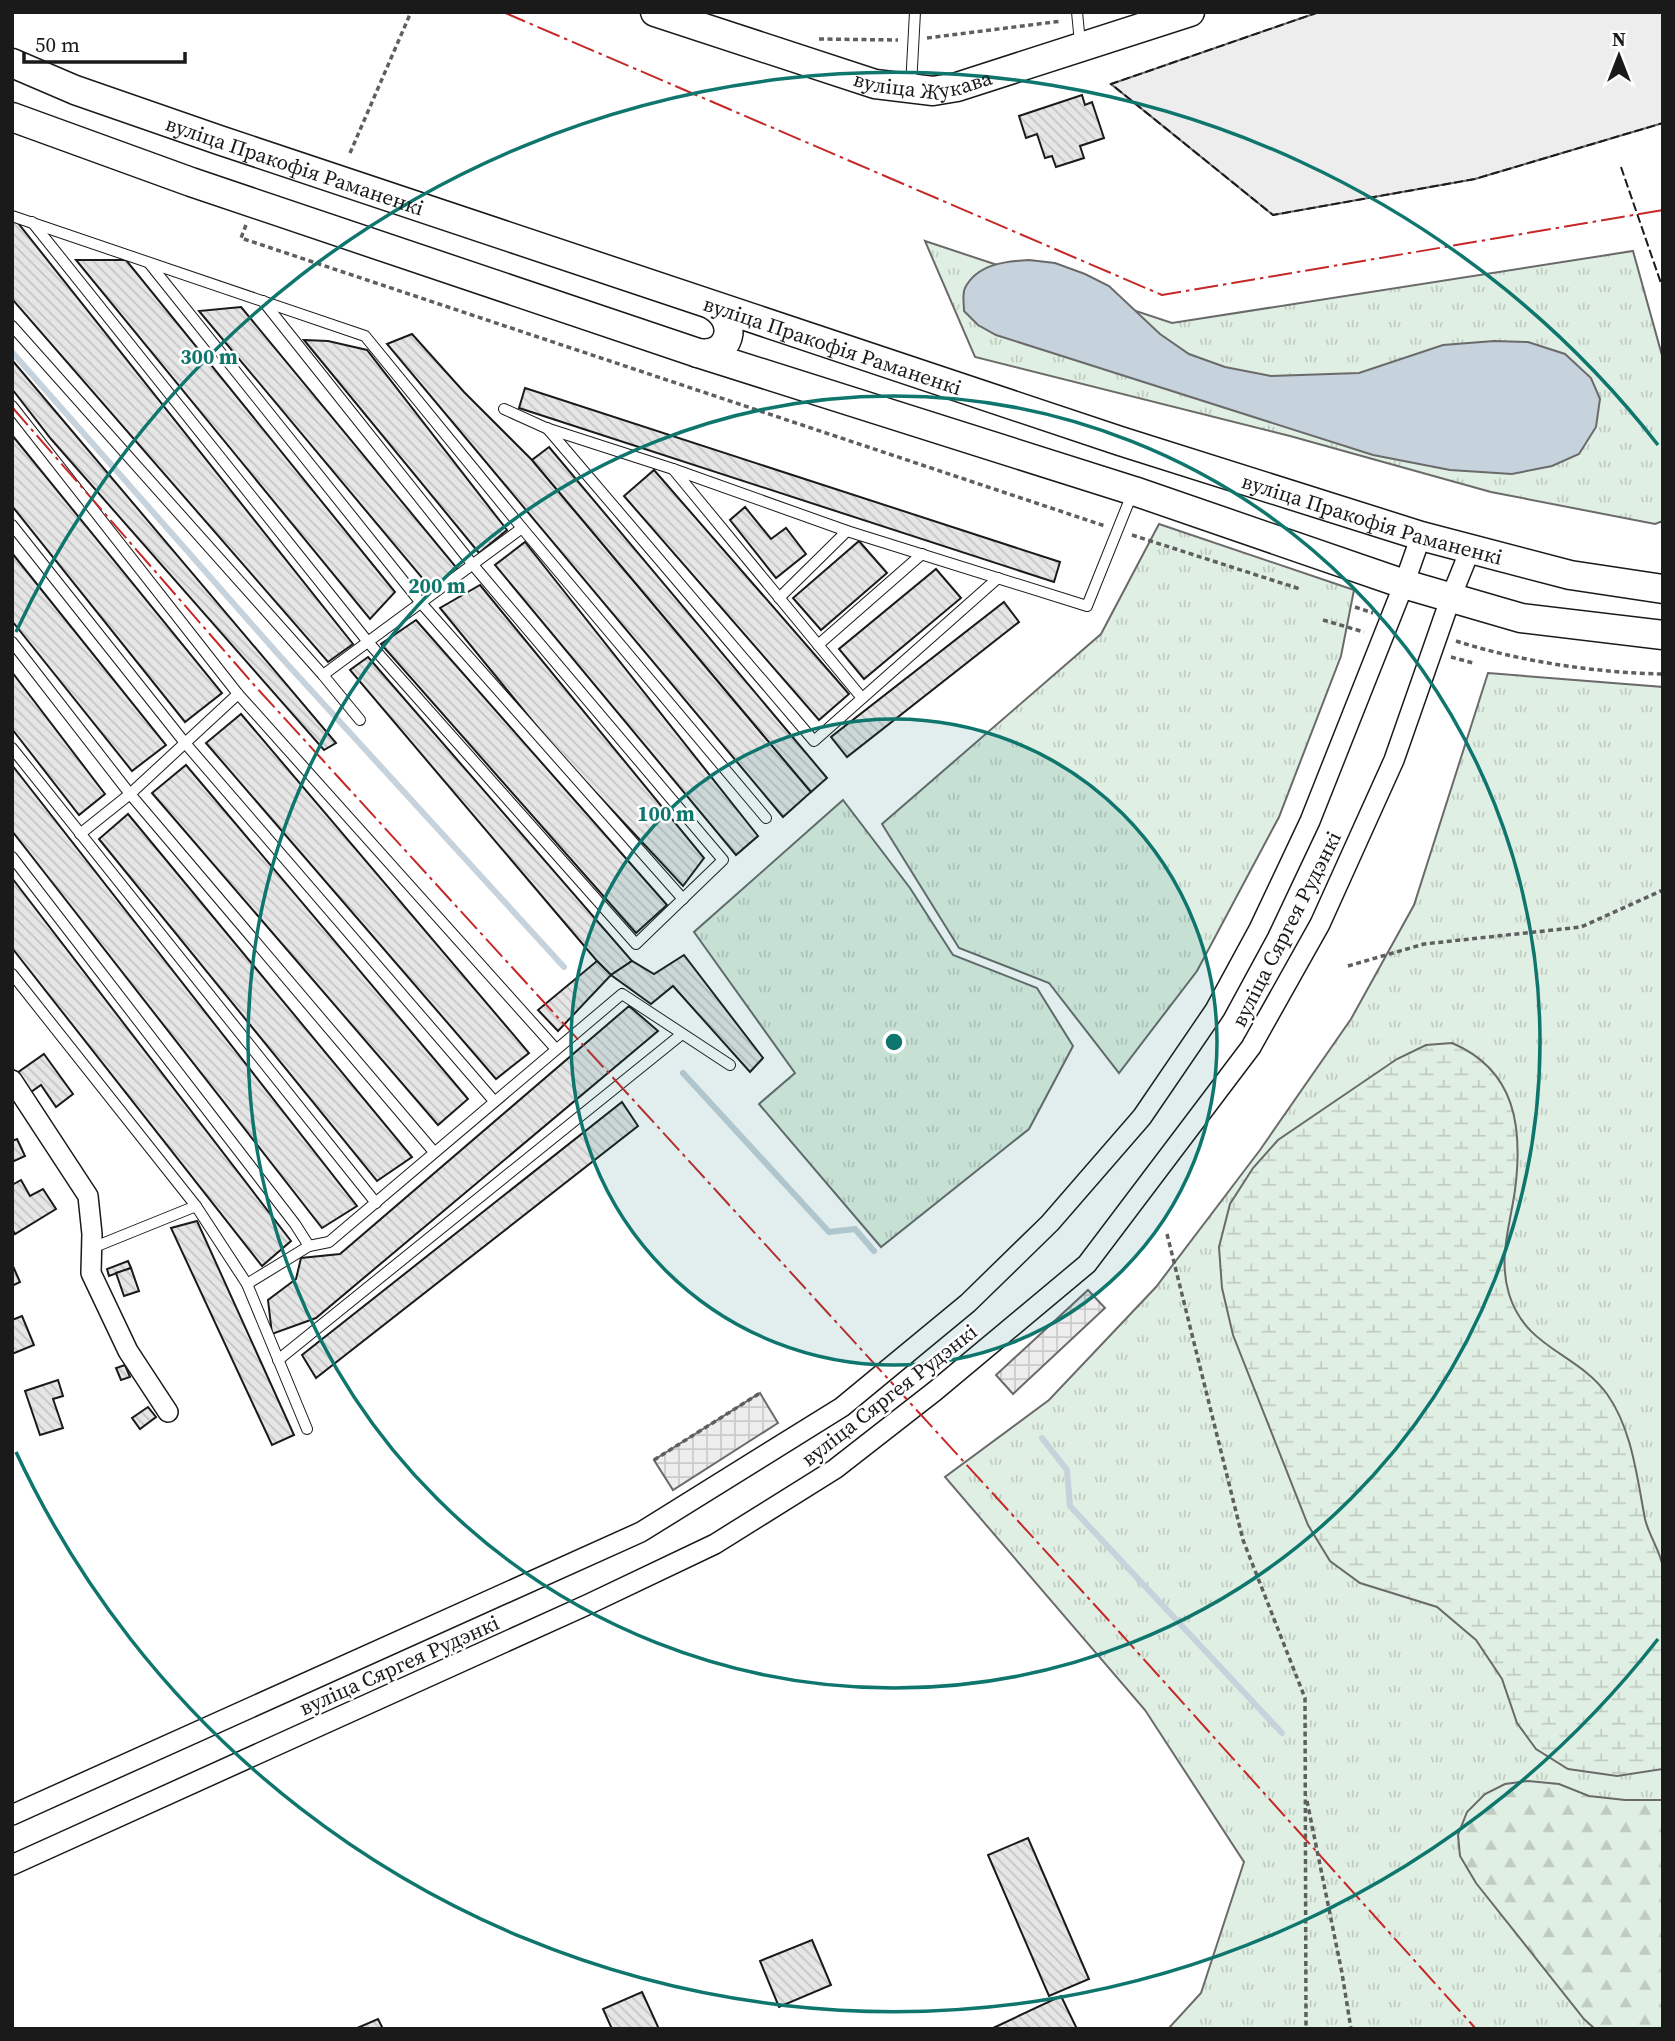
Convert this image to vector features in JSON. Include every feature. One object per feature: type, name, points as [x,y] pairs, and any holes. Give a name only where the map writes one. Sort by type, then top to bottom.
[{"type":"street","name":"вуліца Жукава","points":[[655,12],[709,25],[875,85],[933,91],[957,87],[1081,49],[1190,12]]},
{"type":"street","name":"вуліца Пракофія Раманенкі","points":[[12,63],[75,89],[180,126],[1120,441],[1470,550],[1570,575],[1663,589]]},
{"type":"street","points":[[12,117],[204,187],[698,353],[1134,491],[1404,584],[1521,618],[1663,635]]},
{"type":"street","points":[[698,353],[713,353],[728,337],[725,316],[713,306]]},
{"type":"street","name":"вуліца Сяргея Рудэнкі","points":[[12,1815],[641,1532],[842,1407],[968,1303],[1050,1223],[1142,1117],[1215,1010],[1259,929],[1310,821],[1404,584],[1420,536]]},
{"type":"street","name":"вуліца Сяргея Рудэнкі","points":[[12,1865],[589,1604],[715,1544],[835,1469],[935,1391],[1087,1264],[1251,1047],[1320,924],[1394,760],[1470,550]]},
{"type":"street","points":[[12,1080],[88,1196],[91,1273],[122,1340],[169,1412]]},
{"type":"lane","points":[[911,90],[915,12]]},
{"type":"lane","points":[[1077,12],[1081,49]]},
{"type":"lane","points":[[12,216],[365,336],[522,528],[766,818]]},
{"type":"lane","points":[[32,222],[368,642],[636,944],[723,860],[473,565],[263,301]]},
{"type":"lane","points":[[149,262],[421,603],[683,899]]},
{"type":"lane","points":[[12,326],[360,720]]},
{"type":"lane","points":[[12,406],[238,694],[555,1048]]},
{"type":"lane","points":[[504,409],[546,428],[673,469],[847,531],[1087,606],[1134,491]]},
{"type":"lane","points":[[546,428],[814,741],[998,578]]},
{"type":"lane","points":[[673,469],[862,698]]},
{"type":"lane","points":[[12,525],[185,743],[494,1101]]},
{"type":"lane","points":[[323,675],[522,528]]},
{"type":"lane","points":[[779,598],[847,531]]},
{"type":"lane","points":[[818,645],[922,554]]},
{"type":"lane","points":[[12,642],[130,794],[434,1152]]},
{"type":"lane","points":[[80,834],[130,794],[238,694]]},
{"type":"lane","points":[[12,748],[376,1203]]},
{"type":"lane","points":[[12,857],[287,1213],[309,1246]]},
{"type":"lane","points":[[12,974],[196,1206],[247,1284],[307,1429]]},
{"type":"lane","points":[[247,1284],[309,1246],[329,1242],[622,994],[730,1065]]},
{"type":"lane","points":[[278,1360],[682,1034]]},
{"type":"lane","points":[[92,1248],[196,1206]]},
{"type":"path","points":[[350,153],[411,12]]},
{"type":"path","points":[[246,225],[242,238],[1300,589]]},
{"type":"path","points":[[1322,620],[1364,632]]},
{"type":"path","points":[[1452,639],[1478,648],[1574,666],[1636,674],[1663,674]]},
{"type":"path","points":[[1446,656],[1473,663]]},
{"type":"path","points":[[1348,966],[1424,944],[1581,927],[1663,890]]},
{"type":"path","points":[[1167,1234],[1243,1540],[1305,1698],[1306,2029]]},
{"type":"path","points":[[654,1460],[760,1393]]},
{"type":"path","points":[[1305,1792],[1351,2029]]},
{"type":"green space","points":[[925,241],[1172,323],[1633,251],[1663,359],[1663,521],[1655,524],[1491,492],[1290,436],[975,357]]},
{"type":"green space","points":[[1159,524],[1354,590],[1341,656],[1279,817],[1197,971],[1119,1073],[1049,983],[959,948],[882,824],[1101,634]]},
{"type":"green space","points":[[1488,673],[1663,687],[1663,2029],[1168,2029],[1201,1993],[1244,1862],[1145,1710],[945,1477],[1049,1400],[1156,1287],[1260,1150],[1351,1019],[1414,905]]},
{"type":"green space","points":[[843,800],[910,888],[953,955],[1037,988],[1073,1046],[1029,1129],[881,1247],[759,1104],[795,1073],[694,932]]},
{"type":"green space","points":[[1452,1043],[1490,1069],[1511,1103],[1518,1145],[1505,1268],[1509,1294],[1517,1312],[1539,1339],[1595,1380],[1615,1408],[1628,1438],[1645,1519],[1663,1568],[1663,1769],[1617,1776],[1568,1769],[1536,1749],[1517,1723],[1502,1679],[1476,1640],[1437,1607],[1360,1583],[1330,1561],[1308,1525],[1233,1335],[1222,1288],[1219,1247],[1230,1204],[1253,1168],[1278,1140],[1397,1059],[1426,1045]]},
{"type":"green space","points":[[1528,1781],[1559,1784],[1589,1796],[1663,1800],[1663,2029],[1595,2029],[1584,2019],[1476,1883],[1460,1856],[1458,1835],[1467,1812],[1485,1794],[1505,1784]]},
{"type":"shaded area","points":[[1319,12],[1663,12],[1663,123],[1475,179],[1273,215],[1111,84]]},
{"type":"shaded area","points":[[1029,260],[1055,263],[1109,286],[1160,334],[1189,354],[1225,367],[1271,376],[1359,373],[1443,345],[1494,341],[1528,342],[1565,354],[1591,378],[1600,399],[1596,427],[1579,454],[1552,466],[1512,474],[1450,470],[1373,455],[996,335],[978,325],[964,311],[964,290],[977,274],[993,265]]},
{"type":"shaded area","points":[[1088,1290],[1105,1308],[1013,1394],[996,1375]]},
{"type":"shaded area","points":[[760,1393],[778,1423],[673,1490],[654,1460]]},
{"type":"building","points":[[1082,95],[1085,105],[1092,102],[1104,138],[1080,146],[1084,158],[1056,167],[1052,156],[1045,158],[1037,134],[1026,138],[1019,116]]},
{"type":"building","points":[[12,217],[353,644],[328,662],[12,299]]},
{"type":"building","points":[[76,260],[126,260],[395,592],[370,619]]},
{"type":"building","points":[[241,307],[460,572],[433,591],[199,311]]},
{"type":"building","points":[[412,334],[464,392],[532,460],[811,792],[783,817],[387,344]]},
{"type":"building","points":[[304,340],[328,341],[367,350],[507,530],[479,553]]},
{"type":"building","points":[[12,360],[336,743],[324,750],[51,439],[12,389]]},
{"type":"building","points":[[525,388],[1060,562],[1054,582],[519,408]]},
{"type":"building","points":[[12,435],[222,693],[185,722],[12,506]]},
{"type":"building","points":[[549,447],[827,778],[811,792],[532,460]]},
{"type":"building","points":[[654,470],[849,694],[819,720],[624,496]]},
{"type":"building","points":[[745,507],[771,539],[786,528],[806,554],[776,578],[730,520]]},
{"type":"building","points":[[859,541],[887,573],[821,630],[793,598]]},
{"type":"building","points":[[525,542],[758,836],[736,855],[495,565]]},
{"type":"building","points":[[12,553],[166,745],[132,771],[12,621]]},
{"type":"building","points":[[936,569],[961,598],[864,679],[839,649]]},
{"type":"building","points":[[480,585],[704,858],[683,886],[557,751],[440,608]]},
{"type":"building","points":[[1004,602],[1019,622],[847,757],[831,737]]},
{"type":"building","points":[[416,620],[667,905],[636,933],[381,644]]},
{"type":"building","points":[[368,657],[632,961],[611,975],[597,961],[350,670]]},
{"type":"building","points":[[12,672],[105,794],[79,815],[12,729]]},
{"type":"building","points":[[241,714],[529,1053],[496,1079],[206,743]]},
{"type":"building","points":[[12,765],[357,1206],[322,1228],[12,831]]},
{"type":"building","points":[[186,765],[468,1099],[438,1125],[152,793]]},
{"type":"building","points":[[128,814],[412,1157],[377,1181],[99,839]]},
{"type":"building","points":[[12,878],[291,1241],[262,1266],[12,948]]},
{"type":"building","points":[[684,955],[763,1058],[750,1072],[673,986],[651,1004],[611,975],[632,961],[654,974]]},
{"type":"building","points":[[597,961],[611,975],[558,1031],[538,1010]]},
{"type":"building","points":[[629,1006],[658,1031],[316,1318],[272,1334],[268,1300],[296,1279],[301,1258],[340,1254]]},
{"type":"building","points":[[44,1054],[73,1094],[56,1107],[41,1085],[31,1092],[17,1073]]},
{"type":"building","points":[[622,1102],[638,1126],[316,1378],[302,1355]]},
{"type":"building","points":[[17,1139],[25,1156],[12,1162],[12,1141]]},
{"type":"building","points":[[21,1180],[30,1196],[43,1189],[56,1209],[15,1234],[12,1229],[12,1185]]},
{"type":"building","points":[[197,1221],[294,1435],[272,1445],[171,1228]]},
{"type":"building","points":[[128,1261],[131,1268],[109,1276],[107,1269]]},
{"type":"building","points":[[12,1264],[20,1282],[12,1286]]},
{"type":"building","points":[[131,1268],[139,1291],[124,1296],[116,1273]]},
{"type":"building","points":[[22,1316],[34,1345],[12,1354],[12,1320]]},
{"type":"building","points":[[125,1365],[130,1377],[121,1380],[116,1368]]},
{"type":"building","points":[[58,1380],[63,1396],[53,1399],[63,1428],[40,1435],[25,1391]]},
{"type":"building","points":[[148,1407],[156,1417],[140,1429],[132,1418]]},
{"type":"building","points":[[1028,1838],[1089,1979],[1049,1996],[988,1855]]},
{"type":"building","points":[[812,1940],[831,1985],[779,2007],[760,1961]]},
{"type":"building","points":[[642,1992],[659,2029],[612,2029],[603,2009]]},
{"type":"building","points":[[1061,1996],[1077,2029],[991,2029]]},
{"type":"building","points":[[378,2019],[383,2029],[355,2029]]},
{"type":"waterway","points":[[12,352],[278,654],[564,967]]},
{"type":"waterway","points":[[683,1073],[829,1232],[855,1229],[874,1251]]},
{"type":"waterway","points":[[1042,1438],[1067,1470],[1070,1506],[1282,1733]]},
{"type":"fence","points":[[1319,12],[1111,84],[1273,215],[1475,179],[1663,123]]},
{"type":"fence","points":[[1621,167],[1663,289]]},
{"type":"power","points":[[503,12],[1162,295],[1663,210]]},
{"type":"power","points":[[12,407],[255,686],[1113,1625],[1476,2029]]}]
